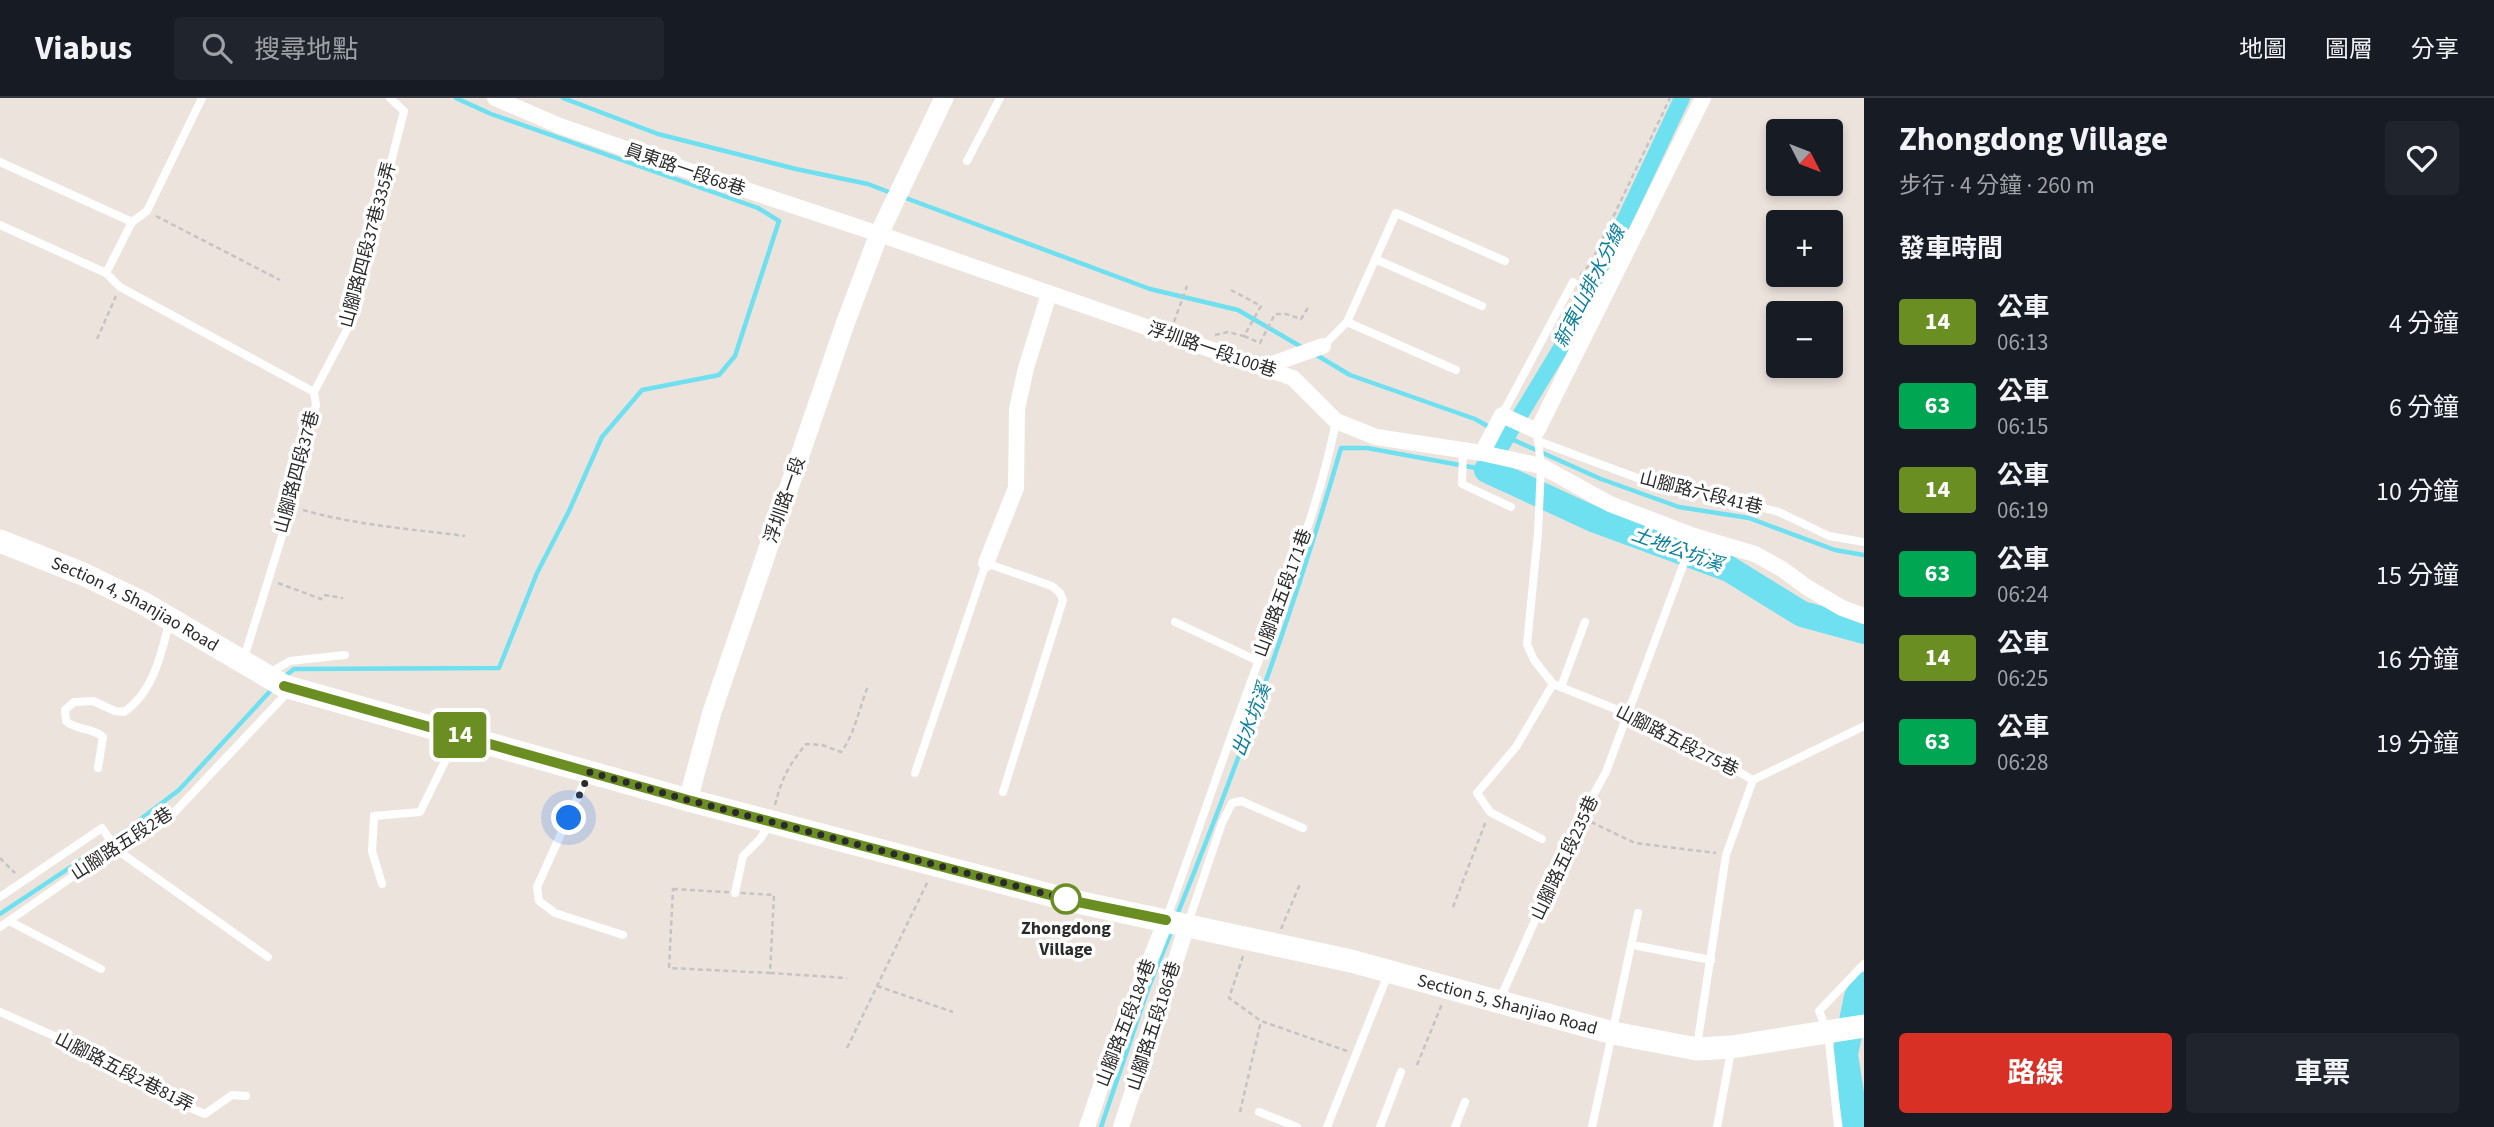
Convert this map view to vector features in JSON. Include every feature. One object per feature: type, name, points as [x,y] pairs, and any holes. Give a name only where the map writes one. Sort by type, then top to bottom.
[{"type":"main road","name":"Section 4, Shanjiao Road","points":[[0,541],[83,574],[170,618],[281,683]]},
{"type":"main road","name":"Section 5, Shanjiao Road","points":[[281,683],[771,822],[1073,901],[1389,972],[1614,1033],[1697,1049],[1732,1047],[1864,1026]]},
{"type":"street","name":"員東路一段68巷","points":[[495,98],[572,130],[879,234]]},
{"type":"street","name":"浮圳路一段","points":[[688,800],[712,712],[845,324],[879,234],[944,98]]},
{"type":"street","points":[[1482,453],[1502,415],[1537,436],[1703,98]]},
{"type":"street","name":"浮圳路一段100巷","points":[[879,234],[1293,378],[1336,422],[1376,437],[1482,453],[1541,467],[1610,504],[1694,536],[1755,554],[1842,608],[1864,616]]},
{"type":"street","points":[[986,563],[1016,488],[1017,409],[1026,368],[1049,294]]},
{"type":"street","points":[[1264,367],[1323,346]]},
{"type":"street","name":"山腳路五段184巷","points":[[1087,1127],[1106,1070],[1177,923]]},
{"type":"street","name":"山腳路五段186巷","points":[[1121,1127],[1177,923]]},
{"type":"lane","points":[[106,273],[132,222],[147,211],[202,98]]},
{"type":"lane","name":"山腳路四段37巷335弄","points":[[314,392],[350,324],[404,111],[390,98]]},
{"type":"lane","points":[[967,161],[1000,98]]},
{"type":"lane","points":[[0,162],[132,222]]},
{"type":"lane","points":[[1323,346],[1347,322],[1396,213],[1505,261]]},
{"type":"lane","name":"山腳路四段37巷","points":[[0,225],[106,273],[120,287],[314,392],[316,405],[291,507],[243,662]]},
{"type":"lane","points":[[1376,259],[1482,306]]},
{"type":"lane","points":[[1502,415],[1573,282]]},
{"type":"lane","points":[[1347,322],[1456,370]]},
{"type":"lane","name":"山腳路五段171巷","points":[[1177,923],[1258,661],[1289,582],[1329,455],[1336,422]]},
{"type":"lane","points":[[1537,436],[1541,467],[1539,511],[1527,644],[1534,660],[1557,685]]},
{"type":"lane","name":"山腳路六段41巷","points":[[1537,436],[1659,486],[1717,496],[1779,512],[1829,536],[1864,542]]},
{"type":"lane","points":[[1463,450],[1462,484],[1511,507]]},
{"type":"lane","name":"山腳路五段235巷","points":[[1499,1002],[1581,817],[1606,772],[1694,536]]},
{"type":"lane","points":[[915,773],[986,563],[1052,586],[1063,600],[1003,792]]},
{"type":"lane","points":[[98,768],[103,737],[97,732],[72,727],[66,721],[65,710],[74,702],[93,701],[124,712],[133,706],[147,687],[157,666],[170,618]]},
{"type":"lane","points":[[1175,622],[1258,661]]},
{"type":"lane","points":[[1542,839],[1490,812],[1477,793],[1516,747],[1557,685],[1585,622]]},
{"type":"lane","points":[[281,683],[289,661],[345,655]]},
{"type":"lane","name":"山腳路五段2巷","points":[[0,927],[72,877],[170,817],[281,683]]},
{"type":"lane","name":"山腳路五段275巷","points":[[1557,685],[1628,714],[1753,780],[1726,855],[1697,1049]]},
{"type":"lane","points":[[1753,780],[1864,726]]},
{"type":"lane","points":[[382,884],[372,850],[374,817],[420,812],[459,735]]},
{"type":"lane","points":[[590,772],[537,887],[539,901],[555,913],[623,935]]},
{"type":"lane","points":[[1177,923],[1232,803],[1241,801],[1303,828]]},
{"type":"lane","points":[[735,893],[743,856],[760,839],[771,822]]},
{"type":"lane","points":[[0,897],[102,828],[117,850],[268,957]]},
{"type":"lane","points":[[1592,1127],[1638,913]]},
{"type":"lane","points":[[9,921],[101,968]]},
{"type":"lane","points":[[1638,946],[1711,960]]},
{"type":"lane","points":[[1838,1127],[1828,1032],[1819,1011],[1864,964]]},
{"type":"lane","points":[[1327,1127],[1389,972]]},
{"type":"lane","name":"山腳路五段2巷81弄","points":[[0,1012],[70,1043],[183,1105],[205,1114],[232,1095],[246,1096]]},
{"type":"lane","points":[[1717,1127],[1732,1047]]},
{"type":"lane","points":[[1380,1127],[1401,1072]]},
{"type":"lane","points":[[1455,1127],[1465,1102]]},
{"type":"lane","points":[[1259,1112],[1297,1127]]},
{"type":"path","points":[[1573,282],[1591,263],[1670,98]]},
{"type":"path","points":[[147,211],[280,280]]},
{"type":"path","points":[[1169,335],[1187,286]]},
{"type":"path","points":[[97,339],[120,287]]},
{"type":"path","points":[[1231,290],[1261,306],[1244,336]]},
{"type":"path","points":[[1203,346],[1221,332],[1244,336],[1260,343],[1275,314],[1301,319],[1309,306]]},
{"type":"path","points":[[291,507],[321,516],[465,536]]},
{"type":"path","points":[[269,572],[278,583],[321,599],[324,595],[343,598]]},
{"type":"path","points":[[771,822],[783,776],[806,744],[841,752],[850,740],[868,686]]},
{"type":"path","points":[[1452,907],[1490,812]]},
{"type":"path","points":[[1581,817],[1635,844],[1726,855]]},
{"type":"path","points":[[0,858],[22,880]]},
{"type":"path","points":[[847,1048],[936,865]]},
{"type":"path","points":[[1274,945],[1300,884]]},
{"type":"path","points":[[770,974],[774,895],[673,889],[669,968],[770,974],[847,978]]},
{"type":"path","points":[[1249,939],[1228,998],[1261,1021],[1356,1054]]},
{"type":"path","points":[[877,986],[953,1012]]},
{"type":"path","points":[[1417,1065],[1448,988]]},
{"type":"path","points":[[1240,1112],[1261,1021]]},
{"type":"waterway","points":[[284,677],[294,669],[499,668],[537,573],[569,511],[602,437],[642,390],[719,375],[735,356],[779,221],[758,208],[491,114],[456,98]]},
{"type":"waterway","points":[[563,98],[658,134],[868,184],[894,194]]},
{"type":"waterway","name":"新東山排水分線","points":[[1487,470],[1576,323],[1682,98]]},
{"type":"waterway","points":[[903,197],[1150,289],[1238,310],[1305,349]]},
{"type":"waterway","points":[[1313,353],[1350,375],[1475,419],[1507,437],[1601,479],[1679,507],[1749,518],[1835,550],[1864,555]]},
{"type":"waterway","name":"出水坑溪","points":[[1177,915],[1265,684],[1305,567],[1341,448],[1367,448],[1487,470]]},
{"type":"waterway","name":"土地公坑溪","points":[[1487,470],[1593,519],[1729,569],[1802,614],[1864,631]]},
{"type":"waterway","points":[[0,914],[125,831],[179,790],[273,688]]},
{"type":"waterway","name":"出水坑溪","points":[[1101,1127],[1148,989],[1172,930]]},
{"type":"waterway","name":"土地公坑溪","points":[[1856,1127],[1845,1054],[1857,997],[1864,985]]},
{"type":"bus line","name":"14","points":[[284,686],[688,800],[1073,901],[1166,920]]},
{"type":"place","name":"Zhongdong Village","points":[[1066,899]]},
{"type":"route","points":[[569,818],[590,772],[1073,901],[1066,899]]}]
